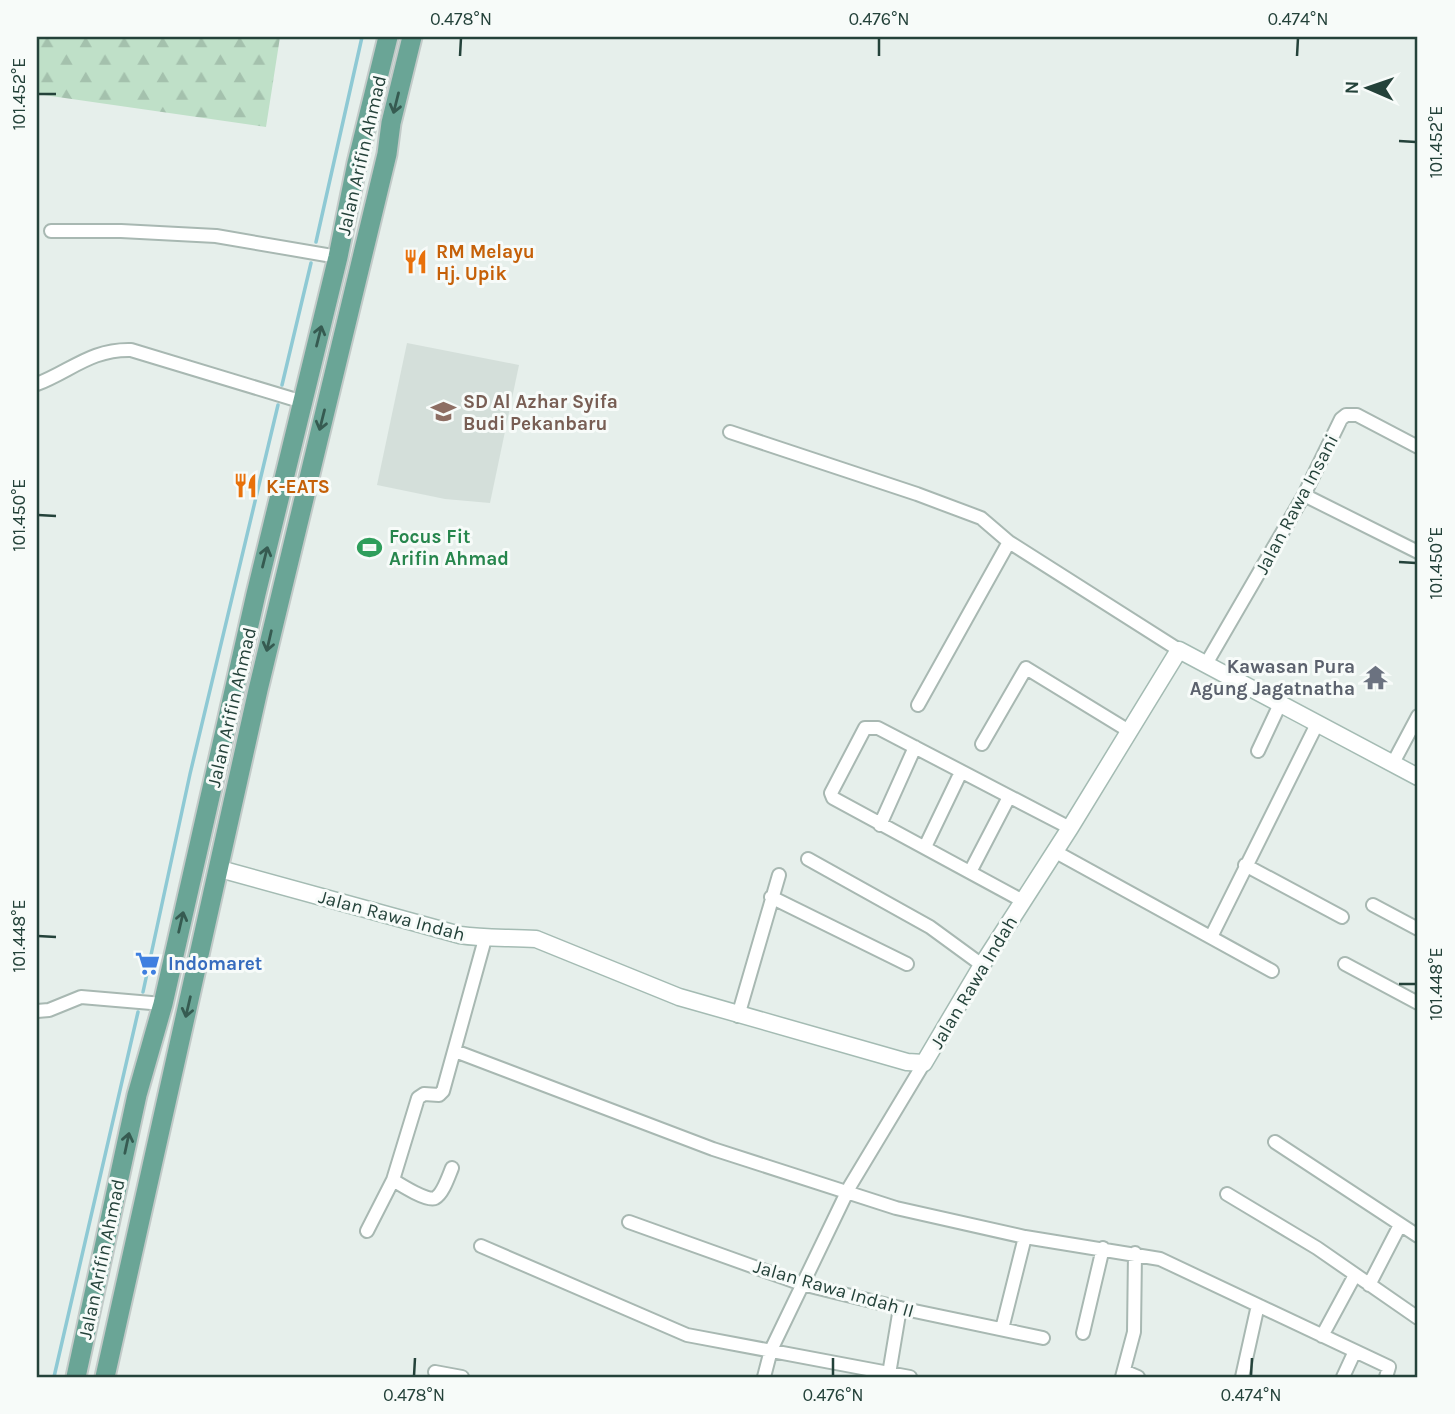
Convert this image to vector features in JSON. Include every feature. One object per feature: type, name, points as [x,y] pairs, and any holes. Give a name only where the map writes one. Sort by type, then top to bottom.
[{"type":"main road","name":"Jalan Arifin Ahmad","points":[[76,1377],[137,1094],[163,1004],[256,594],[388,37]]},
{"type":"main road","name":"Jalan Arifin Ahmad","points":[[105,1377],[225,870],[279,600],[387,153],[391,123],[412,37]]},
{"type":"main road","points":[[256,594],[279,600]]},
{"type":"street","points":[[51,232],[121,231],[216,236],[338,257]]},
{"type":"street","points":[[37,384],[63,373],[82,360],[114,351],[131,350],[303,402]]},
{"type":"street","name":"Jalan Rawa Insani","points":[[1206,664],[1304,495],[1341,419],[1346,415],[1357,415],[1418,447]]},
{"type":"street","points":[[730,432],[981,518],[1009,542],[1179,650],[1418,778]]},
{"type":"street","points":[[1304,495],[1418,552]]},
{"type":"street","points":[[918,705],[1009,542]]},
{"type":"street","name":"Jalan Rawa Indah","points":[[225,870],[460,935],[485,939],[517,937],[543,941],[650,986],[738,1016],[907,1062],[924,1063],[982,965],[1179,650]]},
{"type":"street","points":[[982,744],[1026,668],[1129,731]]},
{"type":"street","points":[[1258,751],[1280,704]]},
{"type":"street","points":[[1393,763],[1418,716]]},
{"type":"street","points":[[1211,937],[1317,724]]},
{"type":"street","points":[[1023,901],[837,801],[831,793],[865,728],[878,728],[1070,828]]},
{"type":"street","points":[[880,825],[915,747]]},
{"type":"street","points":[[925,847],[961,772]]},
{"type":"street","points":[[970,872],[1009,797]]},
{"type":"street","points":[[1054,851],[1272,971]]},
{"type":"street","points":[[808,859],[930,927],[982,965]]},
{"type":"street","points":[[1245,865],[1342,917]]},
{"type":"street","points":[[738,1016],[779,875]]},
{"type":"street","points":[[771,897],[907,964]]},
{"type":"street","points":[[1373,905],[1418,929]]},
{"type":"street","points":[[367,1231],[393,1180],[418,1098],[424,1094],[442,1093],[485,939]]},
{"type":"street","points":[[1345,964],[1418,1003]]},
{"type":"street","points":[[37,1011],[49,1010],[81,997],[163,1004]]},
{"type":"street","points":[[455,1051],[713,1149],[896,1208],[1025,1237],[1160,1259],[1390,1367],[1386,1377]]},
{"type":"street","points":[[764,1377],[771,1350],[847,1193],[924,1063]]},
{"type":"street","points":[[1275,1142],[1418,1236]]},
{"type":"street","points":[[393,1180],[427,1199],[434,1199],[439,1196],[452,1168]]},
{"type":"street","points":[[1227,1194],[1317,1248],[1418,1318]]},
{"type":"street","name":"Jalan Rawa Indah II","points":[[629,1222],[802,1284],[1043,1338]]},
{"type":"street","points":[[1369,1284],[1401,1225]]},
{"type":"street","points":[[1002,1329],[1025,1237]]},
{"type":"street","points":[[481,1246],[687,1335],[707,1341],[771,1350],[910,1377]]},
{"type":"street","points":[[1083,1333],[1103,1248]]},
{"type":"street","points":[[1135,1253],[1134,1332],[1123,1374],[1138,1377]]},
{"type":"street","points":[[1322,1336],[1355,1275]]},
{"type":"street","points":[[1242,1377],[1258,1305]]},
{"type":"street","points":[[889,1374],[900,1308]]},
{"type":"street","points":[[1343,1377],[1355,1351]]},
{"type":"street","points":[[435,1372],[462,1377]]},
{"type":"shaded area","points":[[407,343],[519,365],[490,503],[445,499],[377,485]]},
{"type":"green space","points":[[37,37],[280,37],[266,127],[37,94]]},
{"type":"waterway","points":[[316,242],[362,37]]},
{"type":"waterway","points":[[282,385],[311,263]]},
{"type":"waterway","points":[[143,992],[190,774],[278,405]]},
{"type":"waterway","points":[[54,1377],[138,1012]]},
{"type":"place","name":"RM Melayu Hj. Upik","points":[[416,262]]},
{"type":"place","name":"SD Al Azhar Syifa Budi Pekanbaru","points":[[443,412]]},
{"type":"place","name":"K-EATS","points":[[246,486]]},
{"type":"place","name":"Focus Fit Arifin Ahmad","points":[[369,547]]},
{"type":"place","name":"Kawasan Pura Agung Jagatnatha","points":[[1375,677]]},
{"type":"place","name":"Indomaret","points":[[148,963]]}]
